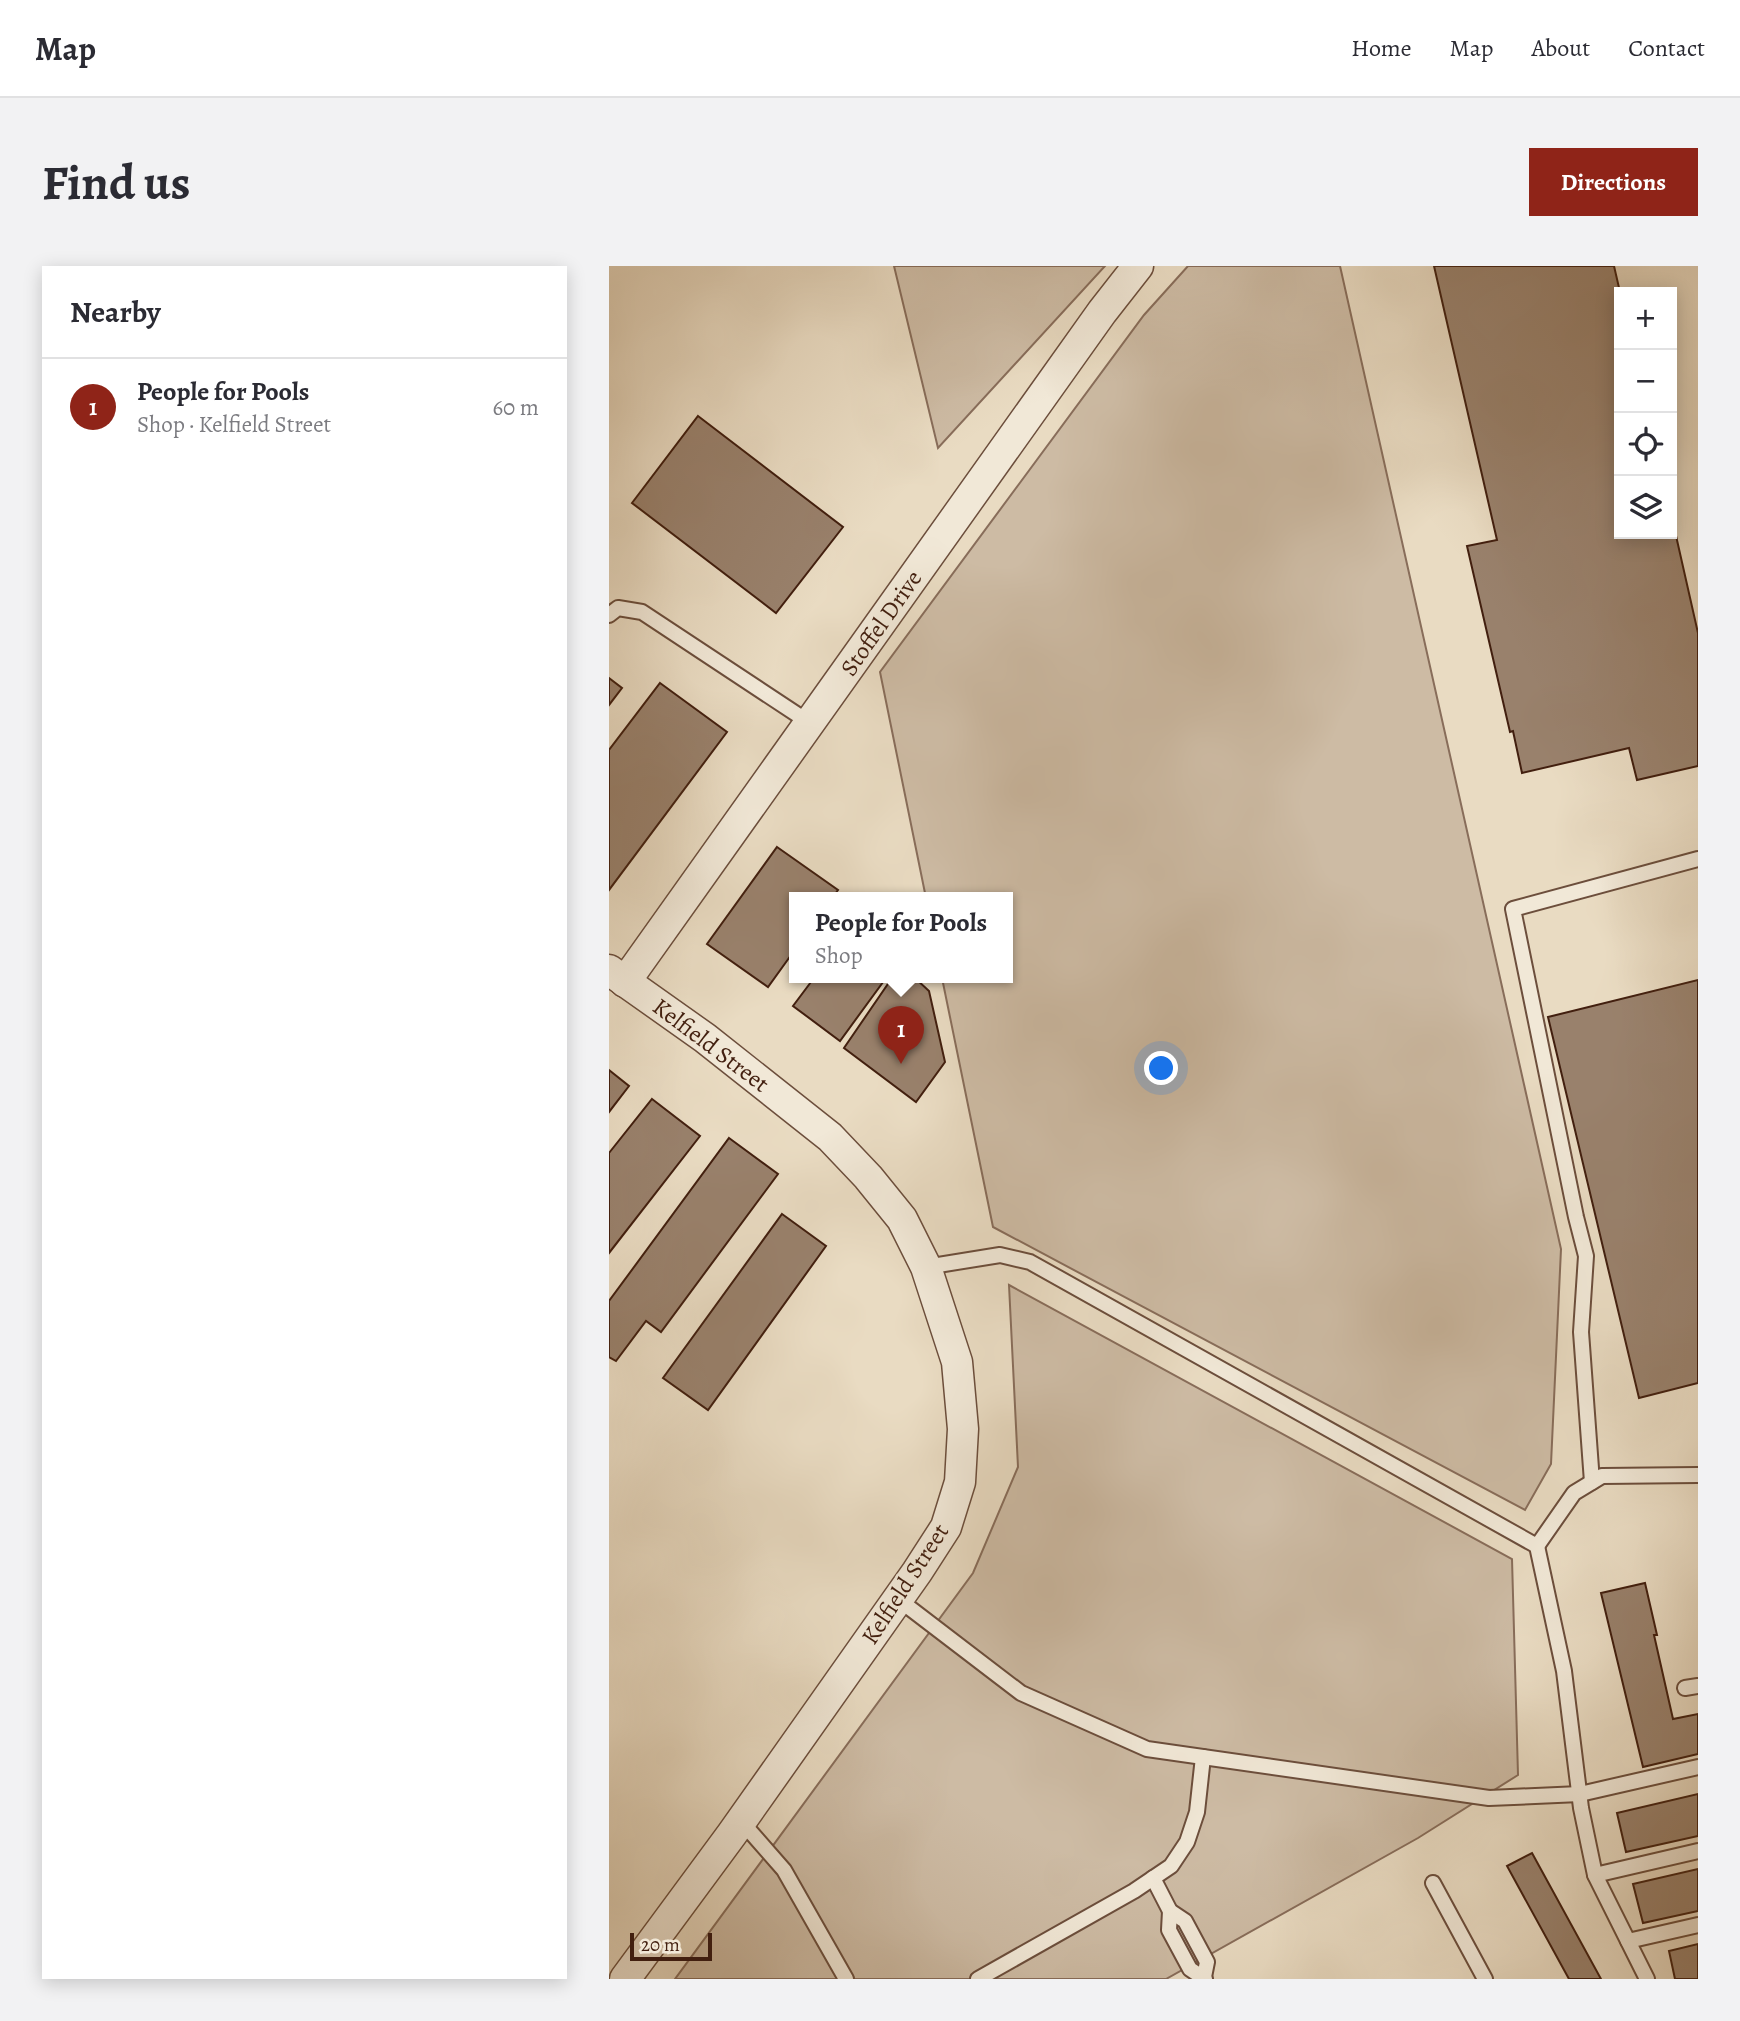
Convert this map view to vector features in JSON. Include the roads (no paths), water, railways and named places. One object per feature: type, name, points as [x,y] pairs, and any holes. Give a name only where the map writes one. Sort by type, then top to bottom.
[{"type":"street","name":"Stoffel Drive","points":[[617,976],[810,723],[1138,266]]},
{"type":"street","name":"Kelfield Street","points":[[617,976],[705,1038],[830,1137],[868,1177],[902,1219],[926,1267],[957,1362],[963,1429],[960,1482],[946,1527],[741,1821],[625,1979]]},
{"type":"lane","points":[[609,615],[618,608],[642,612],[810,723]]},
{"type":"lane","points":[[1592,1482],[1581,1332],[1586,1256],[1513,909],[1698,859]]},
{"type":"lane","points":[[926,1267],[1000,1255],[1030,1262],[1537,1546]]},
{"type":"lane","points":[[1647,1979],[1595,1875],[1580,1794],[1564,1671],[1537,1546],[1574,1493],[1602,1476],[1698,1475]]},
{"type":"lane","points":[[898,1599],[1021,1693],[1147,1749],[1489,1798],[1580,1794],[1698,1767]]},
{"type":"lane","points":[[978,1979],[1134,1891],[1171,1866],[1187,1842],[1197,1812],[1203,1757]]},
{"type":"lane","points":[[741,1821],[784,1870],[846,1979]]},
{"type":"lane","points":[[1595,1875],[1698,1852]]},
{"type":"lane","points":[[1153,1878],[1170,1911],[1168,1930],[1191,1969],[1205,1978]]},
{"type":"lane","points":[[1433,1883],[1485,1979]]},
{"type":"lane","points":[[1627,1941],[1698,1925]]},
{"type":"place","name":"People for Pools","points":[[901,1064]]}]
